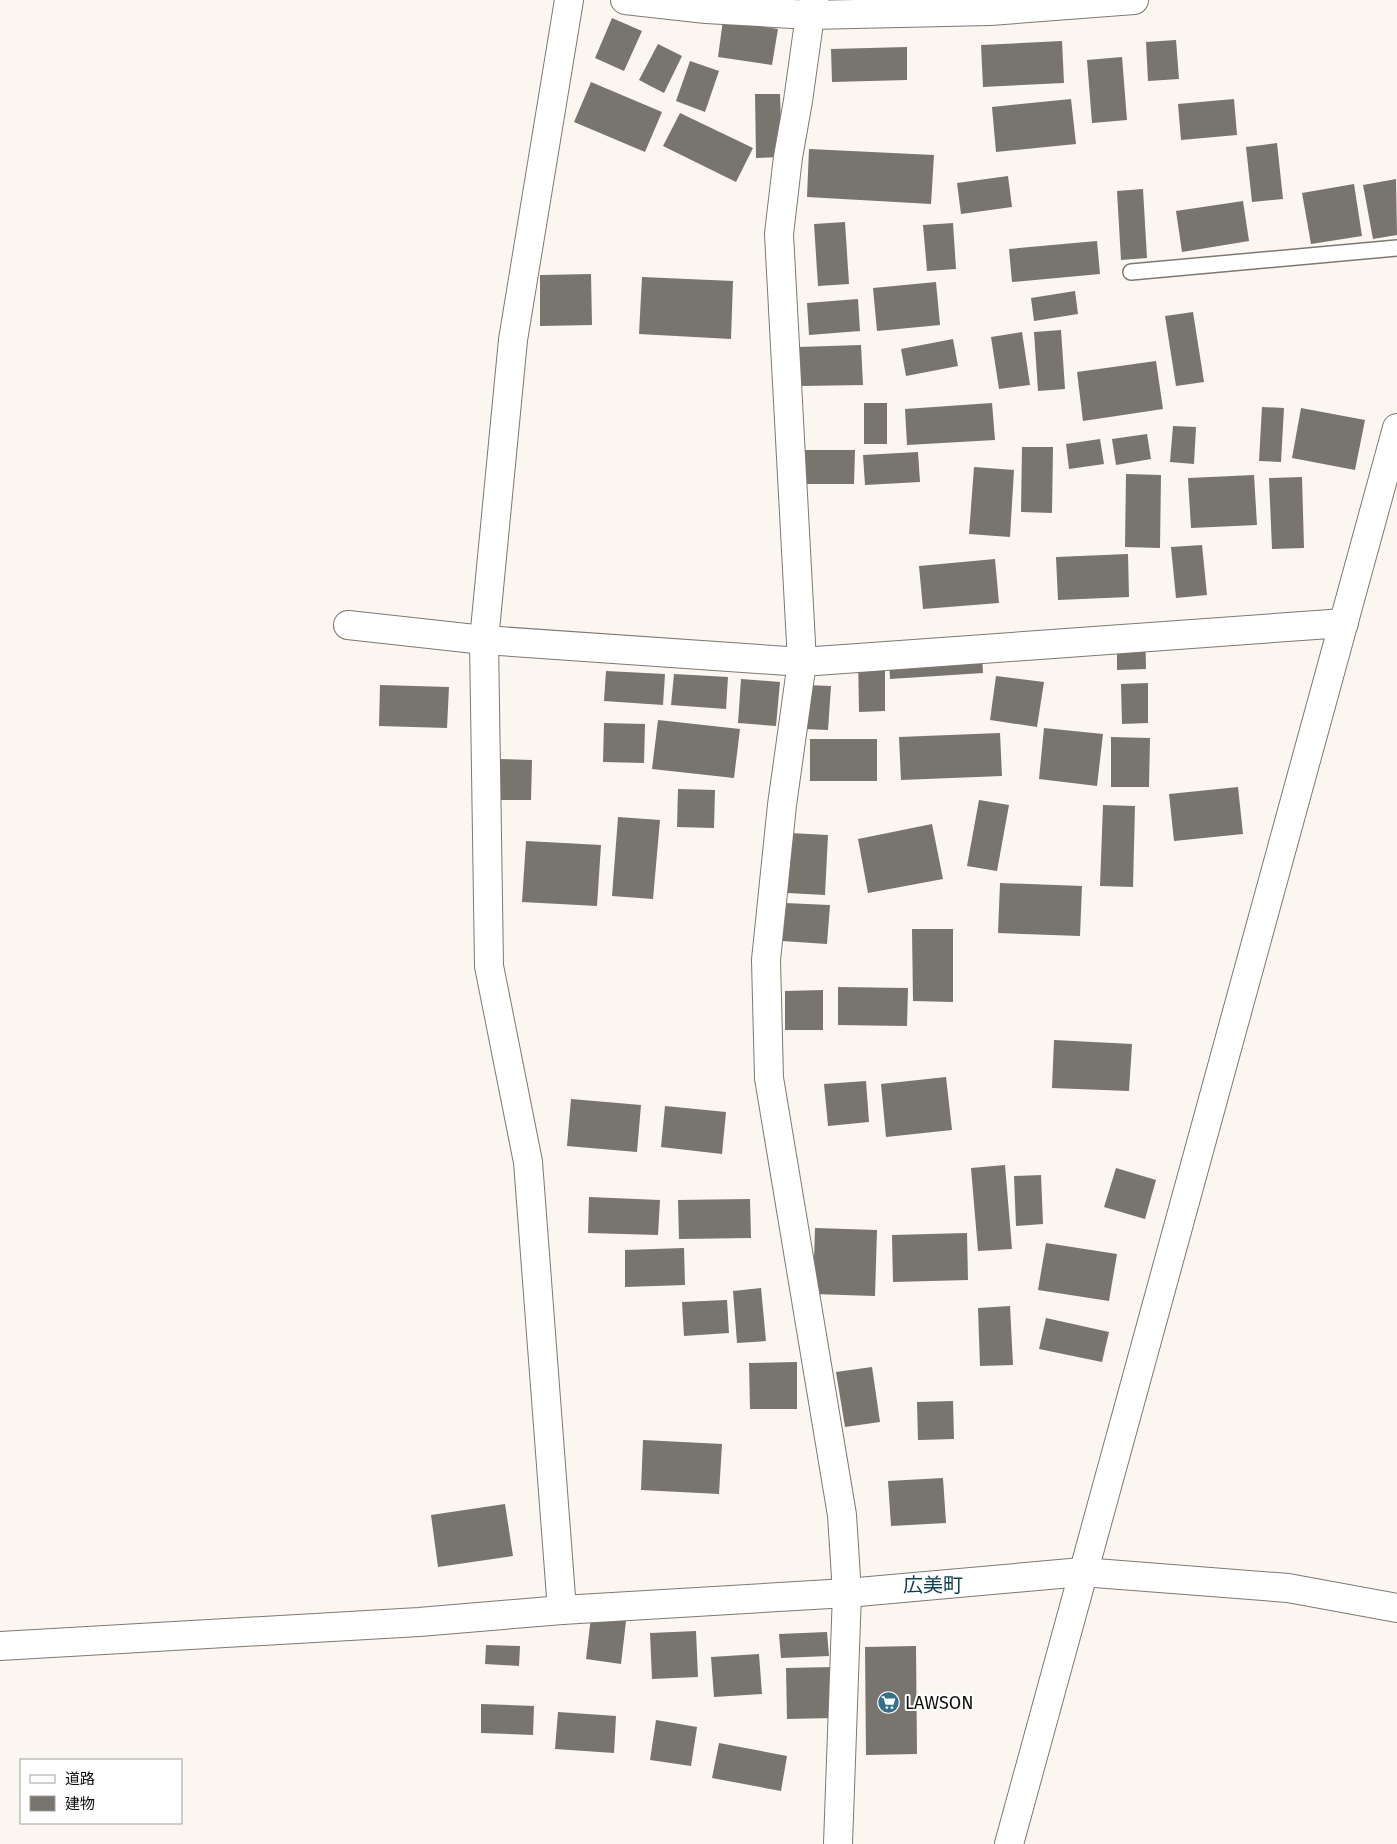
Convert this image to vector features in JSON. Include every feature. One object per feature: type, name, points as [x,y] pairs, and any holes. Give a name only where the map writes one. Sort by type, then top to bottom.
[{"type":"street","points":[[562,1610],[528,1162],[489,966],[484,640],[513,340],[569,0]]},
{"type":"street","points":[[625,0],[706,9],[990,10],[1134,0]]},
{"type":"street","points":[[812,8],[788,157],[779,234],[802,662],[782,805],[766,960],[768,1078],[842,1515],[847,1593],[838,1844]]},
{"type":"street","points":[[1008,1844],[1397,428]]},
{"type":"street","points":[[348,625],[484,640],[802,662],[1344,623]]},
{"type":"street","points":[[0,1646],[419,1622],[562,1610],[847,1593],[1082,1572],[1288,1588],[1397,1608]]},
{"type":"lane","points":[[1131,272],[1397,248]]},
{"type":"building","points":[[612,18],[642,31],[624,71],[595,58]]},
{"type":"building","points":[[723,20],[778,29],[772,65],[718,57]]},
{"type":"building","points":[[1176,40],[1179,79],[1148,81],[1146,42]]},
{"type":"building","points":[[1062,41],[1064,83],[983,87],[981,45]]},
{"type":"building","points":[[658,44],[682,56],[664,93],[639,80]]},
{"type":"building","points":[[907,47],[907,80],[832,82],[831,49]]},
{"type":"building","points":[[1122,57],[1127,120],[1092,123],[1087,60]]},
{"type":"building","points":[[690,61],[719,71],[705,112],[676,101]]},
{"type":"building","points":[[591,82],[662,112],[645,152],[574,122]]},
{"type":"building","points":[[755,94],[780,94],[782,157],[756,158]]},
{"type":"building","points":[[1071,99],[1076,144],[996,152],[992,107]]},
{"type":"building","points":[[1234,99],[1237,135],[1181,140],[1178,104]]},
{"type":"building","points":[[680,113],[753,148],[736,182],[663,146]]},
{"type":"building","points":[[1277,143],[1283,199],[1252,202],[1246,147]]},
{"type":"building","points":[[809,149],[934,155],[931,204],[807,197]]},
{"type":"building","points":[[1008,176],[1012,207],[961,214],[957,183]]},
{"type":"building","points":[[1396,179],[1397,235],[1373,239],[1363,185]]},
{"type":"building","points":[[1354,184],[1362,236],[1311,244],[1302,193]]},
{"type":"building","points":[[1143,189],[1147,258],[1121,260],[1117,191]]},
{"type":"building","points":[[1243,201],[1249,241],[1182,252],[1176,211]]},
{"type":"building","points":[[845,222],[849,284],[818,286],[814,224]]},
{"type":"building","points":[[953,223],[956,269],[927,271],[923,225]]},
{"type":"building","points":[[1097,241],[1100,274],[1012,282],[1009,249]]},
{"type":"building","points":[[591,274],[592,325],[540,326],[540,275]]},
{"type":"building","points":[[642,277],[733,281],[731,339],[639,334]]},
{"type":"building","points":[[936,282],[940,325],[877,331],[873,288]]},
{"type":"building","points":[[1075,291],[1078,314],[1034,321],[1031,298]]},
{"type":"building","points":[[858,299],[860,331],[809,335],[807,303]]},
{"type":"building","points":[[1193,312],[1204,382],[1176,386],[1165,316]]},
{"type":"building","points":[[1061,330],[1065,389],[1038,391],[1034,332]]},
{"type":"building","points":[[1022,332],[1030,385],[999,389],[991,337]]},
{"type":"building","points":[[953,339],[958,366],[906,376],[901,349]]},
{"type":"building","points":[[861,345],[863,385],[800,386],[798,347]]},
{"type":"building","points":[[1156,361],[1163,409],[1083,421],[1077,372]]},
{"type":"building","points":[[864,403],[887,403],[887,444],[864,444]]},
{"type":"building","points":[[992,403],[995,440],[907,445],[905,409]]},
{"type":"building","points":[[1262,407],[1284,408],[1281,462],[1259,461]]},
{"type":"building","points":[[1301,408],[1365,420],[1355,470],[1292,458]]},
{"type":"building","points":[[1173,426],[1196,427],[1194,464],[1170,462]]},
{"type":"building","points":[[1147,434],[1151,459],[1116,465],[1112,439]]},
{"type":"building","points":[[1100,439],[1104,464],[1069,469],[1066,444]]},
{"type":"building","points":[[1022,447],[1053,447],[1052,513],[1021,512]]},
{"type":"building","points":[[805,450],[855,450],[854,484],[805,484]]},
{"type":"building","points":[[918,452],[920,482],[865,485],[863,455]]},
{"type":"building","points":[[974,467],[1014,470],[1010,537],[969,534]]},
{"type":"building","points":[[1126,474],[1161,475],[1160,548],[1125,547]]},
{"type":"building","points":[[1254,475],[1257,525],[1191,528],[1188,478]]},
{"type":"building","points":[[1302,477],[1304,548],[1272,549],[1269,478]]},
{"type":"building","points":[[1202,545],[1207,595],[1176,598],[1171,547]]},
{"type":"building","points":[[1128,554],[1129,597],[1058,600],[1056,557]]},
{"type":"building","points":[[995,559],[999,603],[923,609],[919,566]]},
{"type":"building","points":[[1145,626],[1146,669],[1117,670],[1117,628]]},
{"type":"building","points":[[858,655],[885,655],[885,711],[859,712]]},
{"type":"building","points":[[982,655],[983,673],[890,679],[889,660]]},
{"type":"building","points":[[606,671],[665,674],[663,705],[604,701]]},
{"type":"building","points":[[674,674],[728,677],[726,709],[671,705]]},
{"type":"building","points":[[996,676],[1044,682],[1037,727],[990,720]]},
{"type":"building","points":[[741,679],[780,682],[776,726],[738,723]]},
{"type":"building","points":[[1148,683],[1148,723],[1122,724],[1121,684]]},
{"type":"building","points":[[380,685],[449,687],[447,728],[379,726]]},
{"type":"building","points":[[806,685],[831,686],[828,730],[804,729]]},
{"type":"building","points":[[658,720],[740,729],[734,778],[652,769]]},
{"type":"building","points":[[604,723],[645,724],[644,763],[603,762]]},
{"type":"building","points":[[1044,728],[1103,734],[1097,786],[1039,779]]},
{"type":"building","points":[[1000,733],[1002,776],[901,780],[899,737]]},
{"type":"building","points":[[1111,737],[1150,738],[1149,787],[1111,787]]},
{"type":"building","points":[[810,739],[877,739],[877,781],[810,781]]},
{"type":"building","points":[[498,759],[532,760],[531,800],[497,800]]},
{"type":"building","points":[[1238,787],[1243,834],[1174,841],[1169,794]]},
{"type":"building","points":[[678,789],[715,790],[714,828],[677,827]]},
{"type":"building","points":[[979,800],[1009,805],[997,871],[967,866]]},
{"type":"building","points":[[1103,805],[1135,806],[1133,887],[1100,886]]},
{"type":"building","points":[[618,817],[660,820],[653,899],[612,896]]},
{"type":"building","points":[[932,824],[943,879],[868,893],[858,839]]},
{"type":"building","points":[[790,833],[828,835],[825,895],[787,893]]},
{"type":"building","points":[[526,841],[601,845],[597,906],[522,902]]},
{"type":"building","points":[[1000,883],[1082,886],[1080,936],[998,933]]},
{"type":"building","points":[[785,903],[830,905],[827,944],[782,941]]},
{"type":"building","points":[[912,929],[953,929],[953,1002],[913,1001]]},
{"type":"building","points":[[838,987],[908,988],[907,1026],[838,1025]]},
{"type":"building","points":[[823,990],[823,1030],[785,1030],[785,991]]},
{"type":"building","points":[[1054,1040],[1132,1044],[1129,1091],[1052,1088]]},
{"type":"building","points":[[946,1077],[952,1130],[886,1137],[881,1084]]},
{"type":"building","points":[[866,1081],[869,1122],[828,1126],[824,1084]]},
{"type":"building","points":[[571,1099],[641,1105],[637,1152],[567,1146]]},
{"type":"building","points":[[665,1106],[726,1112],[722,1154],[661,1147]]},
{"type":"building","points":[[1005,1165],[1012,1249],[978,1251],[971,1168]]},
{"type":"building","points":[[1116,1168],[1156,1180],[1145,1219],[1104,1207]]},
{"type":"building","points":[[1041,1175],[1043,1224],[1016,1226],[1014,1176]]},
{"type":"building","points":[[589,1197],[660,1200],[658,1235],[588,1233]]},
{"type":"building","points":[[750,1199],[751,1238],[679,1239],[678,1200]]},
{"type":"building","points":[[815,1228],[877,1230],[875,1296],[813,1294]]},
{"type":"building","points":[[967,1233],[968,1280],[893,1282],[892,1235]]},
{"type":"building","points":[[1046,1243],[1117,1254],[1109,1301],[1038,1290]]},
{"type":"building","points":[[684,1248],[685,1285],[625,1287],[625,1250]]},
{"type":"building","points":[[761,1288],[766,1341],[737,1343],[733,1291]]},
{"type":"building","points":[[727,1300],[729,1333],[684,1336],[682,1302]]},
{"type":"building","points":[[1010,1306],[1013,1365],[980,1366],[978,1308]]},
{"type":"building","points":[[1046,1318],[1109,1332],[1102,1362],[1039,1349]]},
{"type":"building","points":[[797,1362],[797,1409],[750,1409],[749,1363]]},
{"type":"building","points":[[872,1367],[880,1422],[845,1427],[836,1372]]},
{"type":"building","points":[[953,1401],[954,1439],[918,1440],[917,1402]]},
{"type":"building","points":[[643,1440],[722,1444],[719,1494],[641,1490]]},
{"type":"building","points":[[943,1478],[946,1523],[891,1526],[888,1481]]},
{"type":"building","points":[[505,1504],[513,1556],[438,1567],[431,1515]]},
{"type":"building","points":[[591,1617],[626,1621],[621,1664],[586,1659]]},
{"type":"building","points":[[696,1631],[698,1677],[652,1679],[650,1633]]},
{"type":"building","points":[[827,1632],[829,1656],[781,1658],[779,1634]]},
{"type":"building","points":[[486,1645],[520,1646],[519,1666],[485,1664]]},
{"type":"building","points":[[916,1646],[917,1754],[866,1755],[865,1647]]},
{"type":"building","points":[[759,1654],[762,1694],[714,1697],[711,1657]]},
{"type":"building","points":[[833,1667],[834,1718],[787,1719],[786,1668]]},
{"type":"building","points":[[481,1704],[534,1706],[533,1735],[481,1733]]},
{"type":"building","points":[[558,1712],[616,1716],[614,1753],[555,1749]]},
{"type":"building","points":[[656,1720],[697,1727],[691,1766],[650,1760]]},
{"type":"building","points":[[719,1743],[787,1756],[781,1791],[712,1778]]},
{"type":"place","name":"LAWSON","points":[[889,1703]]},
{"type":"district","name":"広美町","points":[[933,1585]]}]
